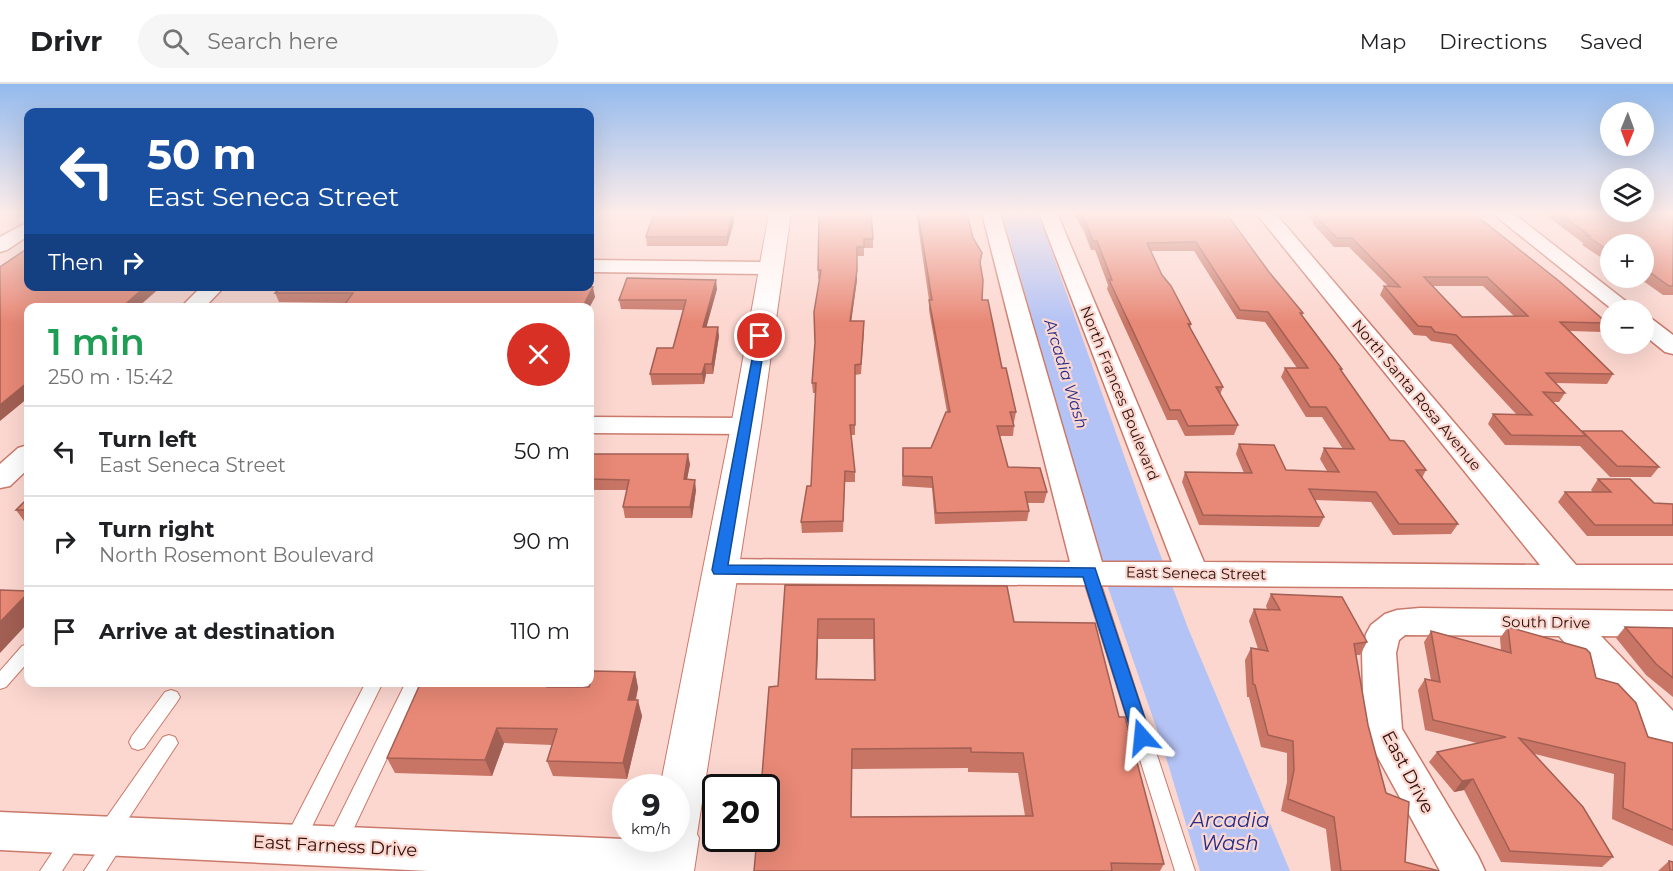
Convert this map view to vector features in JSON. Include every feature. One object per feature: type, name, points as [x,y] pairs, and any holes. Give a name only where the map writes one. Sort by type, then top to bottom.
[{"type":"street","points":[[686,774],[774,250]]},
{"type":"street","points":[[1002,250],[1094,572]]},
{"type":"street","name":"North Frances Boulevard","points":[[1062,250],[1185,572]]},
{"type":"street","name":"North Santa Rosa Avenue","points":[[1296,250],[1568,577]]},
{"type":"street","points":[[1548,250],[1613,300]]},
{"type":"street","points":[[594,266],[771,268]]},
{"type":"street","points":[[196,303],[209,291]]},
{"type":"street","points":[[1654,332],[1673,347]]},
{"type":"street","points":[[594,425],[746,426]]},
{"type":"street","points":[[0,479],[24,458]]},
{"type":"street","name":"East Seneca Street","points":[[720,570],[1185,572],[1673,578]]},
{"type":"street","name":"South Drive","points":[[1420,621],[1673,624]]},
{"type":"street","name":"East Drive","points":[[1420,621],[1397,623],[1383,634],[1379,653],[1383,732],[1463,871]]},
{"type":"street","points":[[1567,622],[1673,737]]},
{"type":"street","name":"East Farness Drive","points":[[0,831],[99,844],[293,844],[612,849]]},
{"type":"lane","points":[[1094,572],[1185,871]]},
{"type":"lane","points":[[0,682],[24,655]]},
{"type":"lane","points":[[293,844],[372,687]]},
{"type":"lane","points":[[335,846],[412,687]]},
{"type":"lane","points":[[138,742],[171,696]]},
{"type":"lane","points":[[50,871],[99,844],[169,743]]},
{"type":"water","name":"Arcadia Wash","points":[[1013,250],[1051,250],[1188,628],[1290,871],[1200,871],[1163,747],[1080,506],[1049,376]]},
{"type":"building","points":[[818,250],[857,250],[857,270],[850,321],[864,321],[861,364],[855,365],[855,425],[850,425],[855,472],[845,471],[843,521],[801,522],[807,486],[811,486],[816,383],[812,383],[815,343],[814,312],[821,270],[818,270]]},
{"type":"building","points":[[924,250],[980,250],[982,253],[980,262],[983,280],[982,300],[988,300],[1002,368],[1006,368],[1016,412],[1010,412],[1014,426],[997,426],[1008,467],[1040,468],[1047,492],[1025,492],[1029,511],[936,513],[932,477],[903,476],[903,448],[931,448],[946,412],[950,412],[929,300],[932,300]]},
{"type":"building","points":[[1100,250],[1150,250],[1223,387],[1216,387],[1238,425],[1188,426],[1180,410],[1170,410],[1109,280],[1112,280]]},
{"type":"building","points":[[1201,250],[1253,250],[1303,313],[1300,313],[1342,369],[1340,369],[1390,440],[1404,441],[1426,470],[1416,470],[1458,524],[1399,524],[1376,492],[1309,489],[1324,517],[1203,515],[1185,472],[1252,473],[1239,444],[1274,445],[1286,470],[1339,472],[1324,448],[1354,449],[1326,407],[1310,407],[1285,368],[1308,368],[1268,312],[1240,310]]},
{"type":"building","points":[[1363,250],[1519,250],[1600,317],[1600,323],[1560,322],[1613,374],[1546,373],[1565,393],[1543,392],[1586,436],[1511,435],[1493,414],[1532,415],[1456,335],[1435,332],[1431,327],[1418,326],[1384,286],[1400,287]],"holes":[[[1424,277],[1487,277],[1528,316],[1462,317]]]},
{"type":"building","points":[[1654,250],[1673,250],[1673,286],[1669,286],[1654,275]]},
{"type":"building","points":[[24,251],[24,291],[140,291],[127,303],[24,303],[24,385],[0,405],[0,267]]},
{"type":"building","points":[[627,278],[716,280],[703,327],[718,327],[712,364],[705,364],[702,374],[650,374],[657,348],[673,348],[686,300],[619,300]]},
{"type":"building","points":[[277,291],[591,291],[585,303],[346,303],[353,293],[275,293]]},
{"type":"building","points":[[1582,431],[1622,431],[1659,467],[1617,466]]},
{"type":"building","points":[[594,454],[688,454],[684,479],[695,480],[690,507],[623,507],[629,480],[594,479]]},
{"type":"building","points":[[1598,479],[1630,479],[1654,503],[1673,504],[1673,525],[1595,525],[1565,492],[1611,492]]},
{"type":"building","points":[[24,502],[24,510],[16,510]]},
{"type":"building","points":[[785,585],[1007,586],[1014,622],[1095,623],[1119,717],[1125,717],[1164,864],[1111,863],[1112,871],[754,871],[756,852],[780,852],[780,774],[762,774],[769,687],[778,686]],"holes":[[[818,619],[874,619],[875,680],[816,679]],[[971,748],[971,752],[1023,753],[1033,816],[851,817],[852,749]]]},
{"type":"building","points":[[0,590],[24,591],[24,597],[0,622]]},
{"type":"building","points":[[1271,594],[1342,597],[1367,642],[1354,644],[1368,725],[1386,793],[1409,802],[1405,862],[1439,871],[1341,871],[1334,817],[1288,799],[1294,770],[1293,741],[1268,735],[1253,684],[1251,648],[1268,651],[1254,609],[1280,610]]},
{"type":"building","points":[[1508,627],[1586,649],[1590,653],[1596,678],[1618,684],[1636,703],[1648,737],[1673,743],[1673,830],[1623,808],[1625,763],[1519,738],[1583,807],[1613,857],[1510,851],[1473,779],[1462,781],[1437,752],[1506,737],[1433,720],[1425,679],[1440,682],[1431,631],[1511,653]]},
{"type":"building","points":[[1625,627],[1673,628],[1673,678],[1656,664]]},
{"type":"building","points":[[594,671],[635,672],[628,700],[638,700],[623,763],[547,761],[557,729],[497,728],[485,760],[387,758],[419,687],[594,687]]},
{"type":"building","points":[[1669,861],[1673,862],[1673,871],[1670,871]]},
{"type":"route","points":[[760,336],[720,570],[1089,572],[1142,737]]}]
